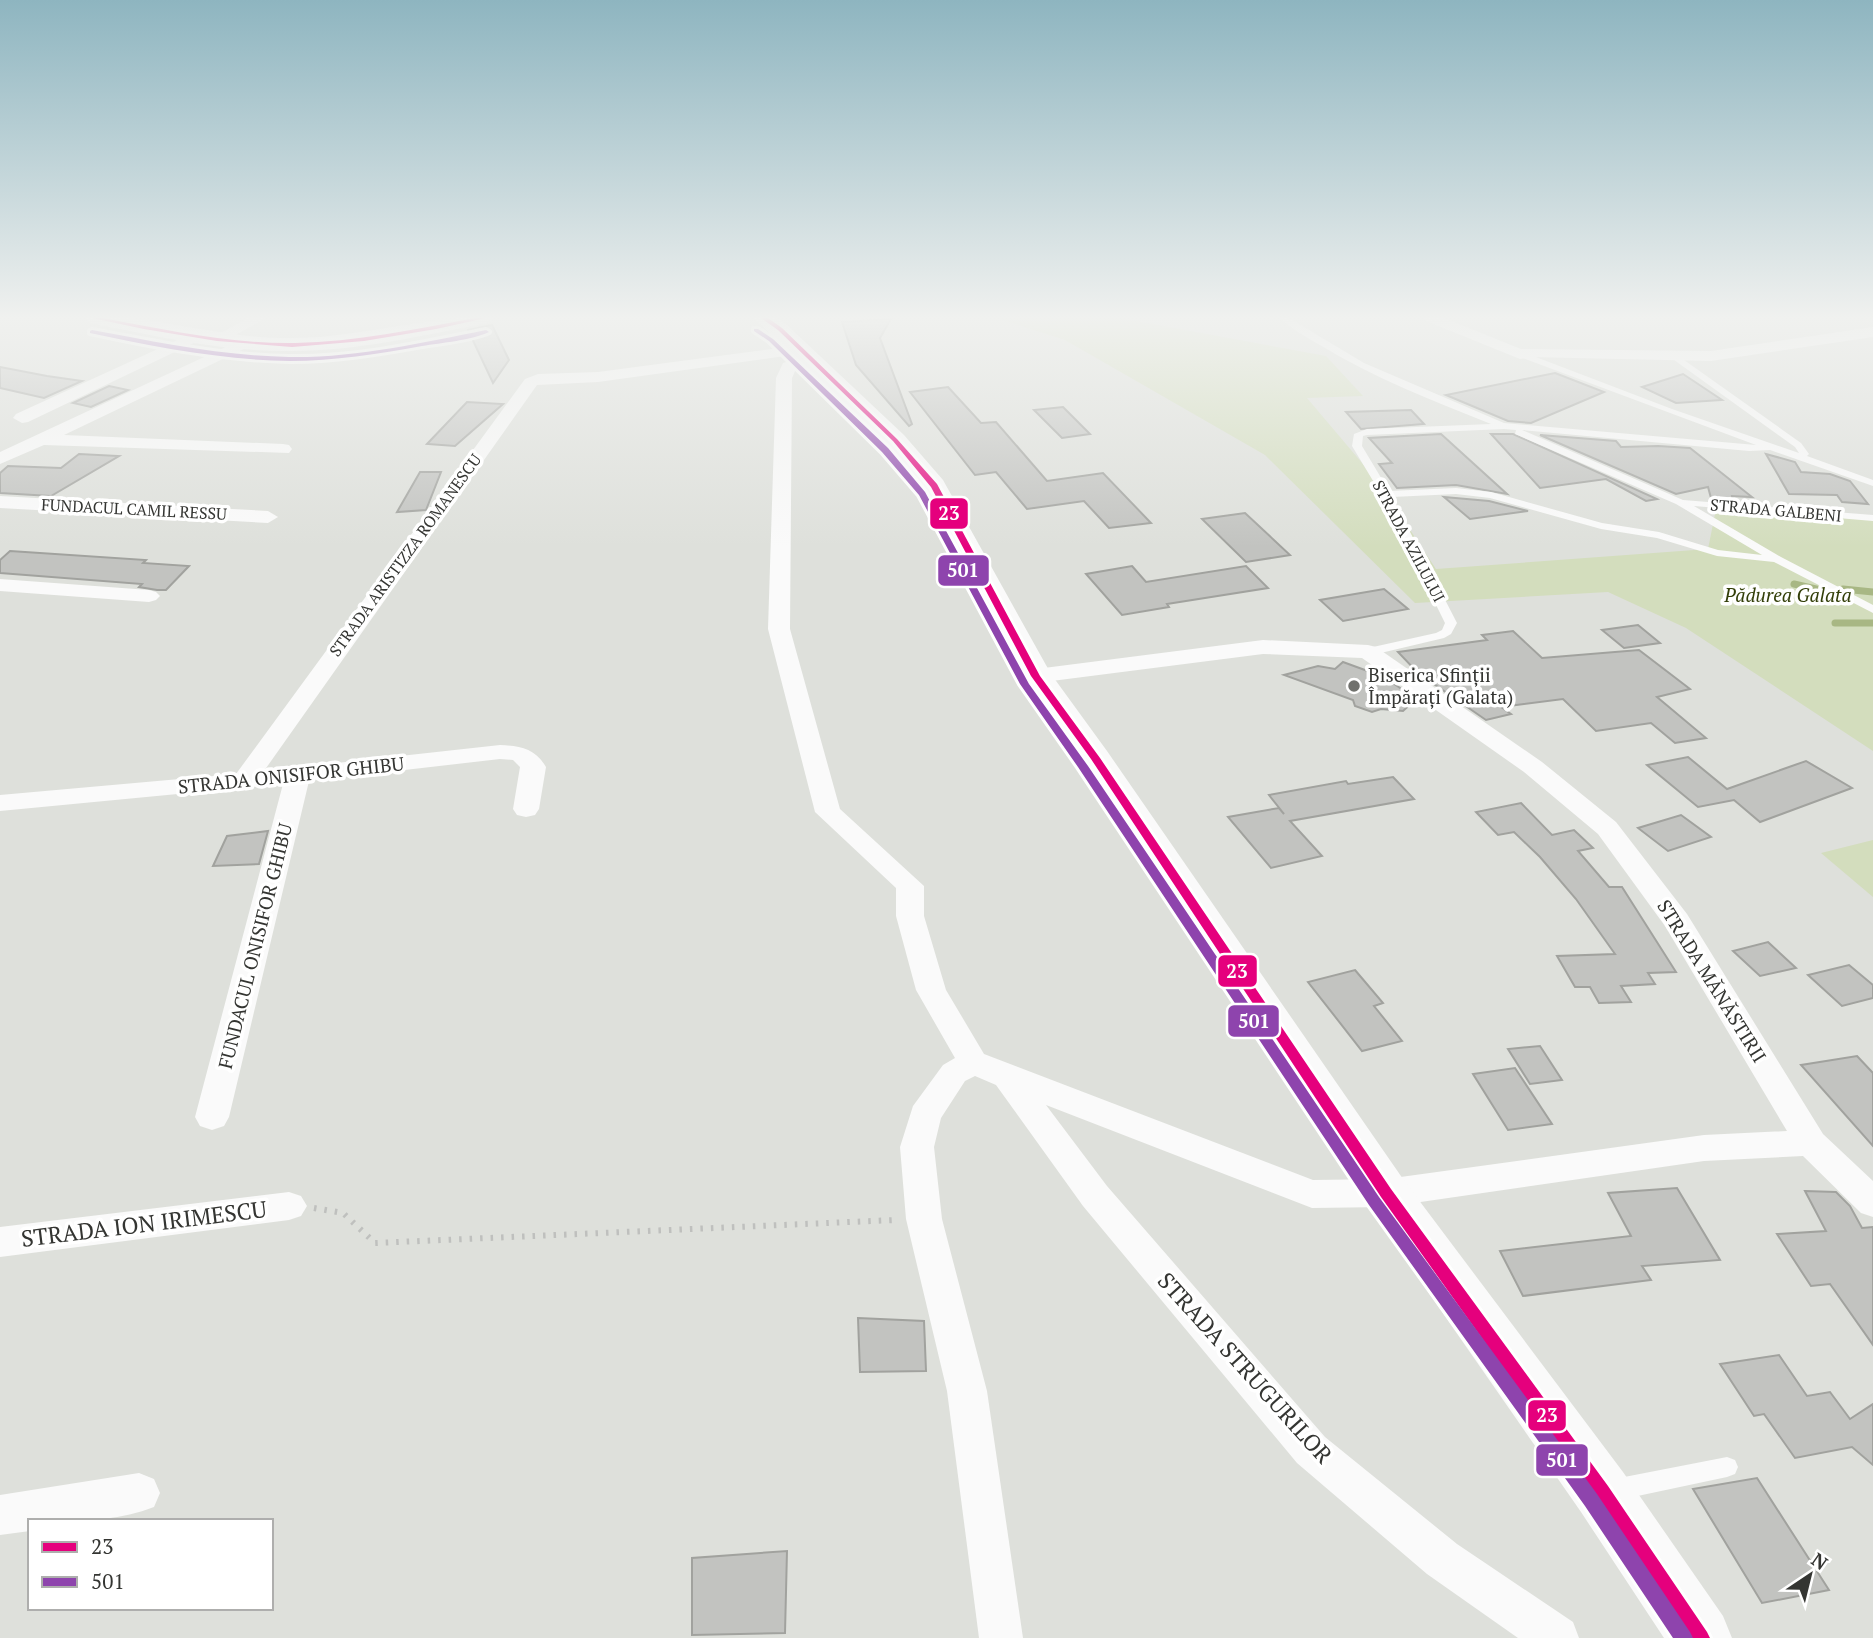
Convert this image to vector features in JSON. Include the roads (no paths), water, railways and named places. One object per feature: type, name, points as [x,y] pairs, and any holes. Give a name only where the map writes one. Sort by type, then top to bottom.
[{"type":"main road","points":[[848,394],[895,440],[934,486],[1036,676],[1095,758],[1386,1193],[1602,1492],[1700,1638]]},
{"type":"street","points":[[22,418],[76,394]]},
{"type":"street","points":[[0,459],[137,394]]},
{"type":"street","name":"STRADA ARISTIZZA ROMANESCU","points":[[244,781],[522,394]]},
{"type":"street","points":[[784,394],[779,629],[828,812],[911,886],[910,916],[931,990],[972,1062],[1312,1194],[1386,1193],[1704,1148],[1811,1143]]},
{"type":"street","points":[[41,440],[283,449]]},
{"type":"street","name":"FUNDACUL CAMIL RESSU","points":[[0,502],[268,517]]},
{"type":"street","points":[[0,585],[149,596]]},
{"type":"street","name":"STRADA AZILULUI","points":[[1036,676],[1263,647],[1368,652]]},
{"type":"street","name":"STRADA MĂNĂSTIRII","points":[[1368,652],[1533,767],[1607,828],[1677,921],[1811,1143],[1873,1203]]},
{"type":"street","name":"STRADA ONISIFOR GHIBU","points":[[0,803],[513,753],[523,755],[530,760],[533,767],[526,809]]},
{"type":"street","name":"FUNDACUL ONISIFOR GHIBU","points":[[212,1117],[298,775]]},
{"type":"street","points":[[972,1062],[954,1073],[925,1115],[917,1147],[924,1219],[967,1391],[1001,1638]]},
{"type":"street","name":"STRADA STRUGURILOR","points":[[1007,1077],[1095,1196],[1311,1450],[1442,1559],[1557,1638]]},
{"type":"street","name":"STRADA ION IRIMESCU","points":[[0,1242],[289,1206]]},
{"type":"street","points":[[0,1515],[139,1493]]},
{"type":"lane","name":"STRADA GALBENI","points":[[1427,394],[1680,502],[1777,559],[1873,610]]},
{"type":"lane","points":[[1626,394],[1873,483]]},
{"type":"lane","points":[[1726,394],[1798,446],[1804,454],[1800,456]]},
{"type":"lane","points":[[1504,426],[1749,448],[1775,447]]},
{"type":"lane","name":"STRADA AZILULUI","points":[[1368,652],[1440,636],[1447,632],[1451,623],[1386,494],[1357,446],[1359,434],[1504,426]]},
{"type":"lane","points":[[1386,494],[1456,491],[1491,495],[1601,526],[1658,535],[1717,553],[1777,559]]},
{"type":"lane","name":"STRADA GALBENI","points":[[1680,502],[1873,518]]},
{"type":"lane","points":[[1602,1492],[1727,1467]]},
{"type":"waterway","points":[[1794,584],[1829,592]]},
{"type":"waterway","points":[[1843,589],[1873,592]]},
{"type":"waterway","points":[[1835,623],[1873,623]]},
{"type":"place","name":"Biserica Sfinții Împărați (Galata)","points":[[1354,686]]},
{"type":"park label","name":"Pădurea Galata","points":[[1788,595]]}]
